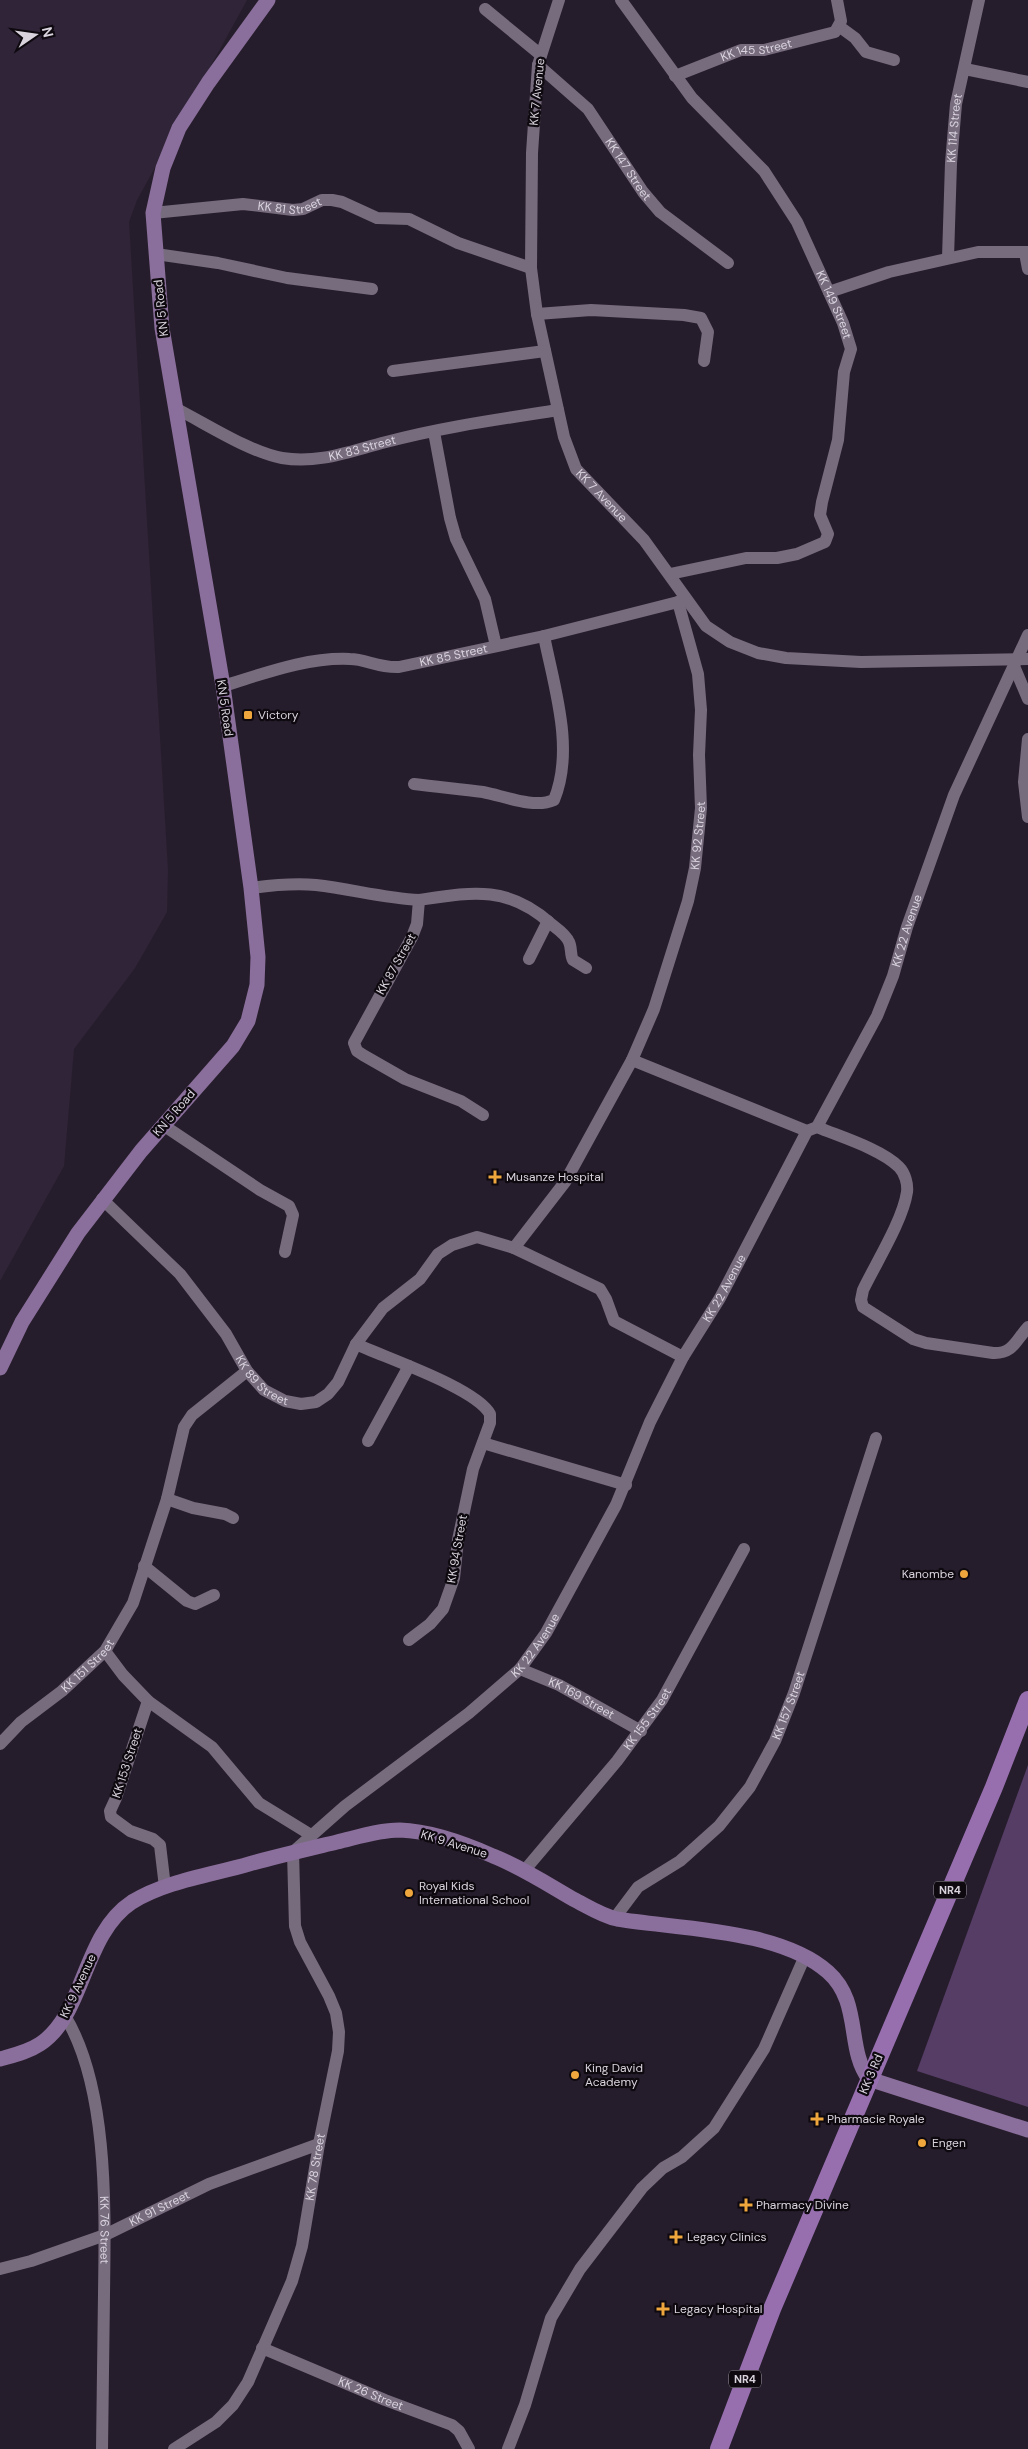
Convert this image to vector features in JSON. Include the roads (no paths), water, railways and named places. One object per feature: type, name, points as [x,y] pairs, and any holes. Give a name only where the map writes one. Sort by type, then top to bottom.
[{"type":"highway","name":"KK 3 Rd","points":[[719,2449],[772,2309],[994,1787],[1028,1700]]},
{"type":"main road","name":"KN 5 Road","points":[[0,1368],[22,1322],[42,1288],[102,1199],[163,1125],[233,1046],[248,1021],[257,985],[258,957],[251,888],[222,686],[162,328],[153,213],[163,168],[180,128],[208,83],[268,0]]},
{"type":"main road","name":"KK 9 Avenue","points":[[0,2059],[20,2054],[49,2037],[65,2016],[90,1958],[102,1936],[115,1918],[136,1900],[165,1887],[293,1852],[377,1832],[402,1830],[462,1844],[493,1856],[614,1919],[661,1923],[750,1939],[805,1956],[830,1973],[838,1984],[853,2022],[859,2064],[869,2079]]},
{"type":"main road","points":[[869,2079],[1028,2130]]},
{"type":"street","name":"KK 7 Avenue","points":[[559,0],[539,60],[532,153],[531,268],[537,314],[558,410],[568,452],[576,469],[621,513],[670,574],[681,601],[706,626],[730,642],[758,653],[786,658],[870,662],[974,659],[1020,662]]},
{"type":"street","name":"KK 149 Street","points":[[621,0],[692,98],[764,171],[798,222],[844,323],[851,349],[844,372],[838,440],[820,515],[827,539],[797,554],[777,558],[746,558],[670,574]]},
{"type":"street","points":[[838,0],[842,21],[840,27],[855,38],[866,52],[894,60]]},
{"type":"street","name":"KK 114 Street","points":[[948,258],[951,163],[956,104],[966,69],[979,0]]},
{"type":"street","name":"KK 147 Street","points":[[485,9],[588,109],[643,192],[660,212],[728,263]]},
{"type":"street","name":"KK 145 Street","points":[[675,76],[741,50],[764,50],[835,32],[840,27]]},
{"type":"street","points":[[966,69],[1028,82]]},
{"type":"street","name":"KK 81 Street","points":[[153,213],[243,204],[293,210],[304,209],[322,200],[332,200],[342,202],[377,218],[409,219],[458,243],[531,268]]},
{"type":"street","points":[[829,292],[888,272],[948,258],[994,250],[1026,253],[1028,269]]},
{"type":"street","points":[[156,254],[218,263],[287,278],[372,289]]},
{"type":"street","points":[[537,314],[591,310],[684,315],[701,318],[708,332],[704,361]]},
{"type":"street","points":[[393,371],[545,351]]},
{"type":"street","name":"KK 83 Street","points":[[175,408],[262,452],[299,460],[328,458],[386,442],[459,426],[558,410]]},
{"type":"street","points":[[434,432],[450,518],[456,539],[485,599],[496,646]]},
{"type":"street","name":"KK 85 Street","points":[[222,686],[289,666],[327,660],[352,659],[382,668],[399,667],[544,636],[681,601]]},
{"type":"street","name":"KK 92 Street","points":[[514,1248],[565,1182],[632,1060],[654,1008],[688,901],[697,852],[701,808],[698,756],[700,698],[698,674],[681,601]]},
{"type":"street","name":"KK 22 Avenue","points":[[293,1852],[344,1806],[469,1713],[520,1669],[546,1633],[626,1485],[650,1422],[683,1358],[720,1298],[812,1129],[877,1016],[893,976],[907,927],[954,795],[1020,662],[1028,635]]},
{"type":"street","points":[[414,784],[482,792],[537,803],[546,803],[554,800],[558,789],[562,753],[560,716],[544,636]]},
{"type":"street","points":[[1020,662],[1028,699]]},
{"type":"street","points":[[1028,739],[1024,782],[1028,817]]},
{"type":"street","points":[[251,888],[284,884],[316,885],[399,899],[419,900],[489,893],[506,896],[523,903],[548,921],[570,942],[573,960],[586,968]]},
{"type":"street","name":"KK 87 Street","points":[[419,900],[417,924],[412,936],[354,1043],[357,1051],[363,1056],[405,1079],[447,1094],[483,1115]]},
{"type":"street","points":[[529,959],[548,921]]},
{"type":"street","points":[[632,1060],[886,1157],[900,1168],[906,1180],[907,1192],[896,1221],[863,1290],[861,1300],[864,1307],[919,1341],[993,1353],[1003,1354],[1013,1348],[1028,1327]]},
{"type":"street","points":[[163,1125],[260,1190],[289,1206],[294,1216],[286,1252]]},
{"type":"street","name":"KK 89 Street","points":[[102,1199],[180,1274],[226,1334],[247,1371],[264,1390],[285,1401],[300,1404],[316,1402],[328,1394],[338,1382],[356,1344],[384,1308],[420,1279],[438,1254],[467,1238],[477,1237],[514,1248]]},
{"type":"street","points":[[514,1248],[590,1282],[600,1289],[614,1321],[683,1358]]},
{"type":"street","name":"KK 94 Street","points":[[356,1344],[410,1366],[466,1394],[486,1407],[490,1414],[490,1423],[472,1477],[458,1540],[454,1578],[443,1609],[430,1624],[409,1640]]},
{"type":"street","points":[[368,1441],[410,1366]]},
{"type":"street","name":"KK 151 Street","points":[[0,1744],[21,1722],[62,1691],[105,1651],[133,1603],[167,1500],[184,1427],[192,1415],[247,1371]]},
{"type":"street","name":"KK 157 Street","points":[[614,1919],[638,1887],[680,1861],[719,1826],[750,1787],[775,1741],[794,1693],[876,1438]]},
{"type":"street","points":[[483,1443],[626,1485]]},
{"type":"street","points":[[167,1500],[193,1508],[225,1514],[233,1518]]},
{"type":"street","name":"KK 155 Street","points":[[524,1871],[641,1731],[662,1700],[744,1549]]},
{"type":"street","points":[[144,1566],[187,1601],[195,1604],[214,1595]]},
{"type":"street","points":[[105,1651],[123,1675],[148,1701],[212,1747],[259,1803],[312,1835]]},
{"type":"street","name":"KK 169 Street","points":[[520,1669],[559,1684],[641,1731]]},
{"type":"street","name":"KK 153 Street","points":[[148,1701],[110,1811],[111,1817],[130,1832],[153,1839],[160,1845],[165,1887]]},
{"type":"street","name":"KK 78 Street","points":[[174,2449],[216,2422],[233,2405],[248,2382],[292,2281],[302,2246],[319,2144],[338,2051],[339,2032],[336,2013],[329,1996],[300,1942],[295,1926],[293,1852]]},
{"type":"street","points":[[508,2449],[525,2405],[551,2318],[557,2305],[580,2269],[642,2188],[662,2168],[682,2157],[714,2128],[764,2049],[805,1956]]},
{"type":"street","name":"KK 76 Street","points":[[65,2016],[80,2046],[98,2127],[104,2183],[102,2449]]},
{"type":"street","name":"KK 91 Street","points":[[0,2269],[31,2261],[105,2234],[209,2184],[319,2144]]},
{"type":"street","name":"KK 26 Street","points":[[262,2348],[385,2400],[452,2425],[459,2431],[469,2449]]},
{"type":"place","name":"Victory","points":[[248,715]]},
{"type":"place","name":"Musanze Hospital","points":[[495,1177]]},
{"type":"place","name":"Kanombe","points":[[964,1574]]},
{"type":"place","name":"Royal Kids International School","points":[[409,1893]]},
{"type":"place","name":"King David Academy","points":[[575,2075]]},
{"type":"place","name":"Pharmacie Royale","points":[[817,2119]]},
{"type":"place","name":"Engen","points":[[922,2143]]},
{"type":"place","name":"Pharmacy Divine","points":[[746,2205]]},
{"type":"place","name":"Legacy Clinics","points":[[676,2237]]},
{"type":"place","name":"Legacy Hospital","points":[[663,2309]]}]
